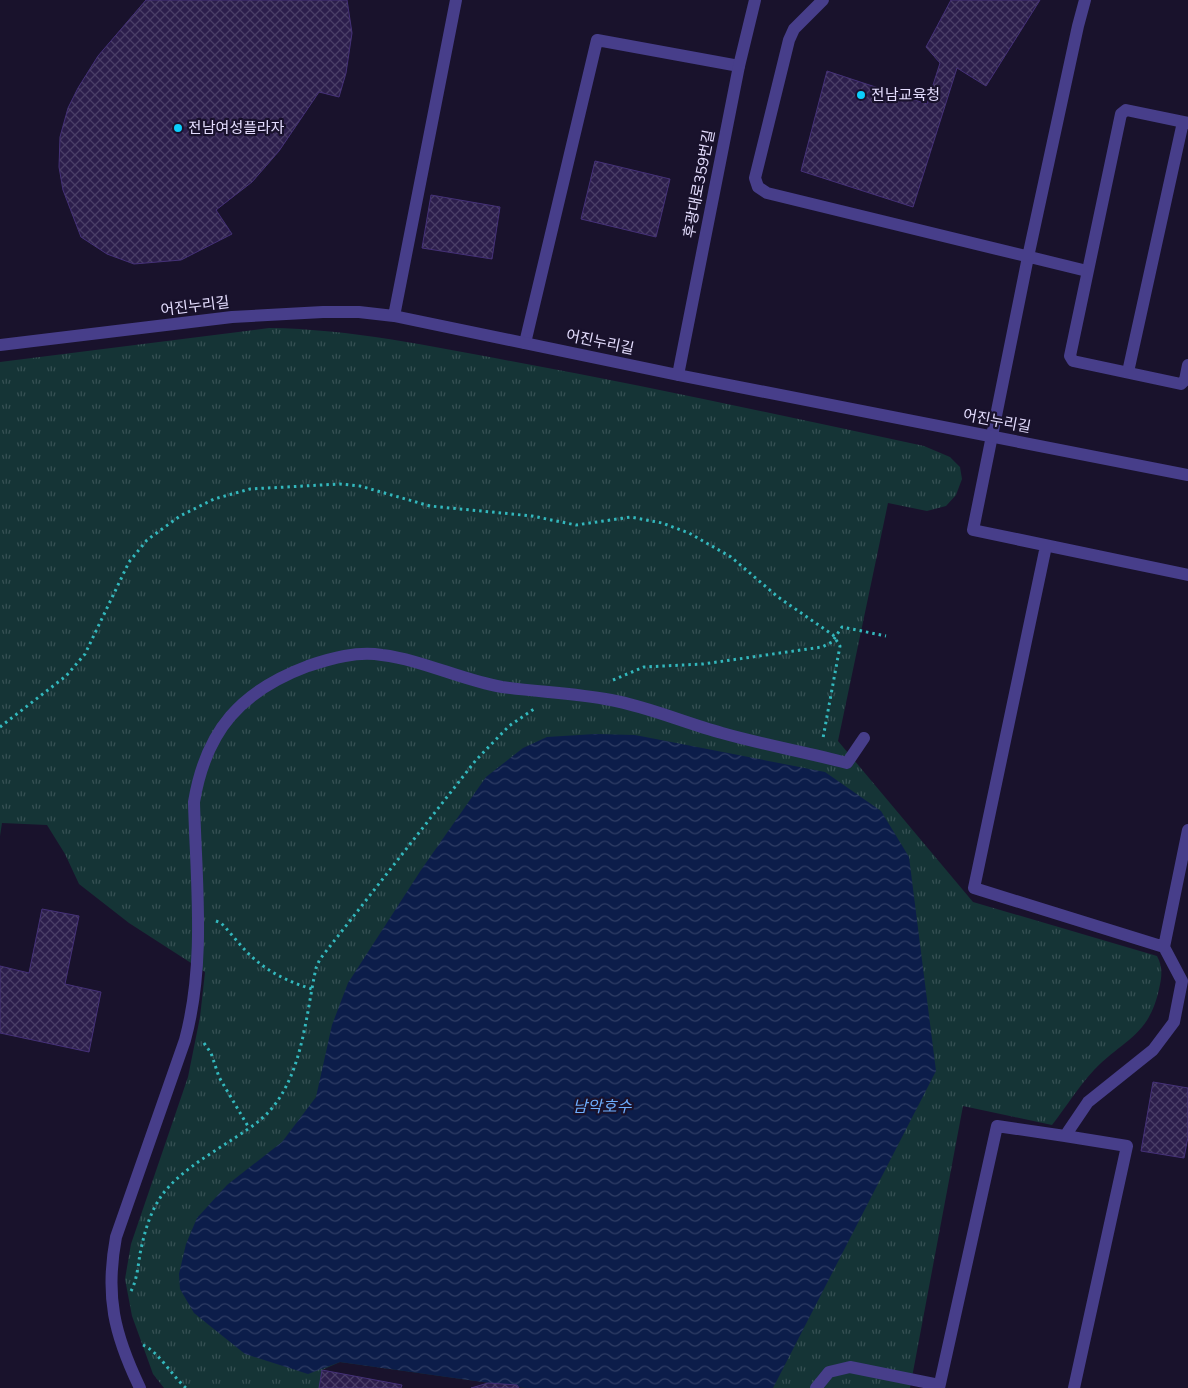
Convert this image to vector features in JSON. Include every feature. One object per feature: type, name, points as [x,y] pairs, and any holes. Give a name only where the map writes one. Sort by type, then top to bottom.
[{"type":"street","points":[[394,316],[456,0]]},
{"type":"street","name":"후광대로359번길","points":[[678,375],[739,66],[755,0]]},
{"type":"street","points":[[823,0],[794,29],[789,40],[755,178],[758,188],[766,193],[1087,271]]},
{"type":"street","points":[[1086,0],[1078,26],[1028,257],[973,530],[1188,575]]},
{"type":"street","points":[[525,343],[597,40],[739,66]]},
{"type":"street","points":[[1128,372],[1186,123],[1126,110],[1121,114],[1087,271],[1071,359],[1128,372],[1181,384],[1185,380],[1188,365]]},
{"type":"street","name":"어진누리길","points":[[0,345],[232,317],[359,312],[394,316],[678,375],[1188,475]]},
{"type":"street","points":[[1046,546],[974,888],[1164,947]]},
{"type":"street","points":[[140,1388],[120,1339],[112,1307],[112,1260],[116,1237],[187,1032],[196,976],[200,919],[194,802],[202,766],[208,749],[242,704],[271,682],[320,662],[369,653],[407,659],[499,686],[588,697],[647,708],[722,733],[847,763],[864,738]]},
{"type":"street","points":[[1065,1136],[1088,1102],[1153,1050],[1174,1022],[1182,981],[1164,947],[1188,830]]},
{"type":"street","points":[[816,1388],[829,1372],[850,1367],[939,1387],[997,1126],[1127,1146],[1074,1388]]},
{"type":"path","points":[[0,727],[66,676],[85,654],[129,562],[146,540],[180,516],[214,498],[250,489],[340,484],[360,486],[430,506],[532,516],[576,525],[631,517],[653,521],[689,533],[714,546],[835,638],[840,646],[819,756]]},
{"type":"path","points":[[588,697],[602,686],[644,667],[703,664],[822,647],[835,638],[842,627],[886,636]]},
{"type":"path","points":[[112,1307],[126,1298],[132,1289],[147,1223],[161,1197],[183,1175],[271,1110],[283,1093],[296,1064],[320,959],[476,760],[519,718],[563,694]]},
{"type":"path","points":[[200,919],[221,923],[247,953],[264,967],[297,985],[312,989]]},
{"type":"path","points":[[187,1032],[208,1048],[219,1077],[249,1128]]},
{"type":"path","points":[[120,1339],[143,1345],[153,1351],[172,1375],[186,1388]]},
{"type":"green space","points":[[269,328],[362,335],[618,382],[924,446],[950,457],[960,467],[962,479],[956,495],[946,506],[927,511],[888,503],[838,741],[973,902],[1157,956],[1161,968],[1161,976],[1155,1005],[1142,1027],[1094,1070],[1052,1125],[963,1106],[910,1388],[526,1388],[340,1362],[322,1370],[319,1388],[164,1388],[153,1374],[132,1316],[125,1279],[131,1244],[188,1077],[200,1017],[205,972],[129,923],[79,884],[65,854],[47,825],[2,823],[0,836],[0,362]]},
{"type":"water","name":"남악호수","points":[[595,734],[635,735],[825,772],[881,811],[909,857],[936,1071],[773,1388],[526,1388],[340,1362],[308,1374],[245,1354],[194,1313],[180,1289],[179,1274],[186,1244],[197,1218],[227,1185],[282,1142],[316,1097],[332,1025],[348,983],[421,870],[486,777],[523,748],[547,737]]},
{"type":"building","name":"전남여성플라자","points":[[146,0],[347,0],[352,33],[346,73],[339,97],[319,92],[279,151],[252,182],[216,210],[232,234],[181,260],[134,264],[107,254],[81,237],[63,190],[59,167],[60,137],[68,108],[98,56]]},
{"type":"building","name":"전남교육청","points":[[951,0],[1040,0],[986,86],[957,68],[913,207],[801,171],[827,71],[927,104],[940,63],[926,47]]},
{"type":"building","points":[[595,161],[670,179],[656,237],[581,219]]},
{"type":"building","points":[[431,195],[500,207],[492,259],[422,248]]},
{"type":"building","points":[[42,909],[79,916],[65,984],[101,992],[89,1052],[0,1033],[0,966],[29,973]]},
{"type":"building","points":[[1153,1082],[1188,1088],[1188,1137],[1184,1158],[1141,1151]]},
{"type":"building","points":[[322,1370],[402,1385],[401,1388],[319,1388]]},
{"type":"building","points":[[488,1383],[517,1385],[519,1388],[471,1388]]},
{"type":"place","name":"전남교육청","points":[[861,95]]},
{"type":"place","name":"전남여성플라자","points":[[178,128]]}]
